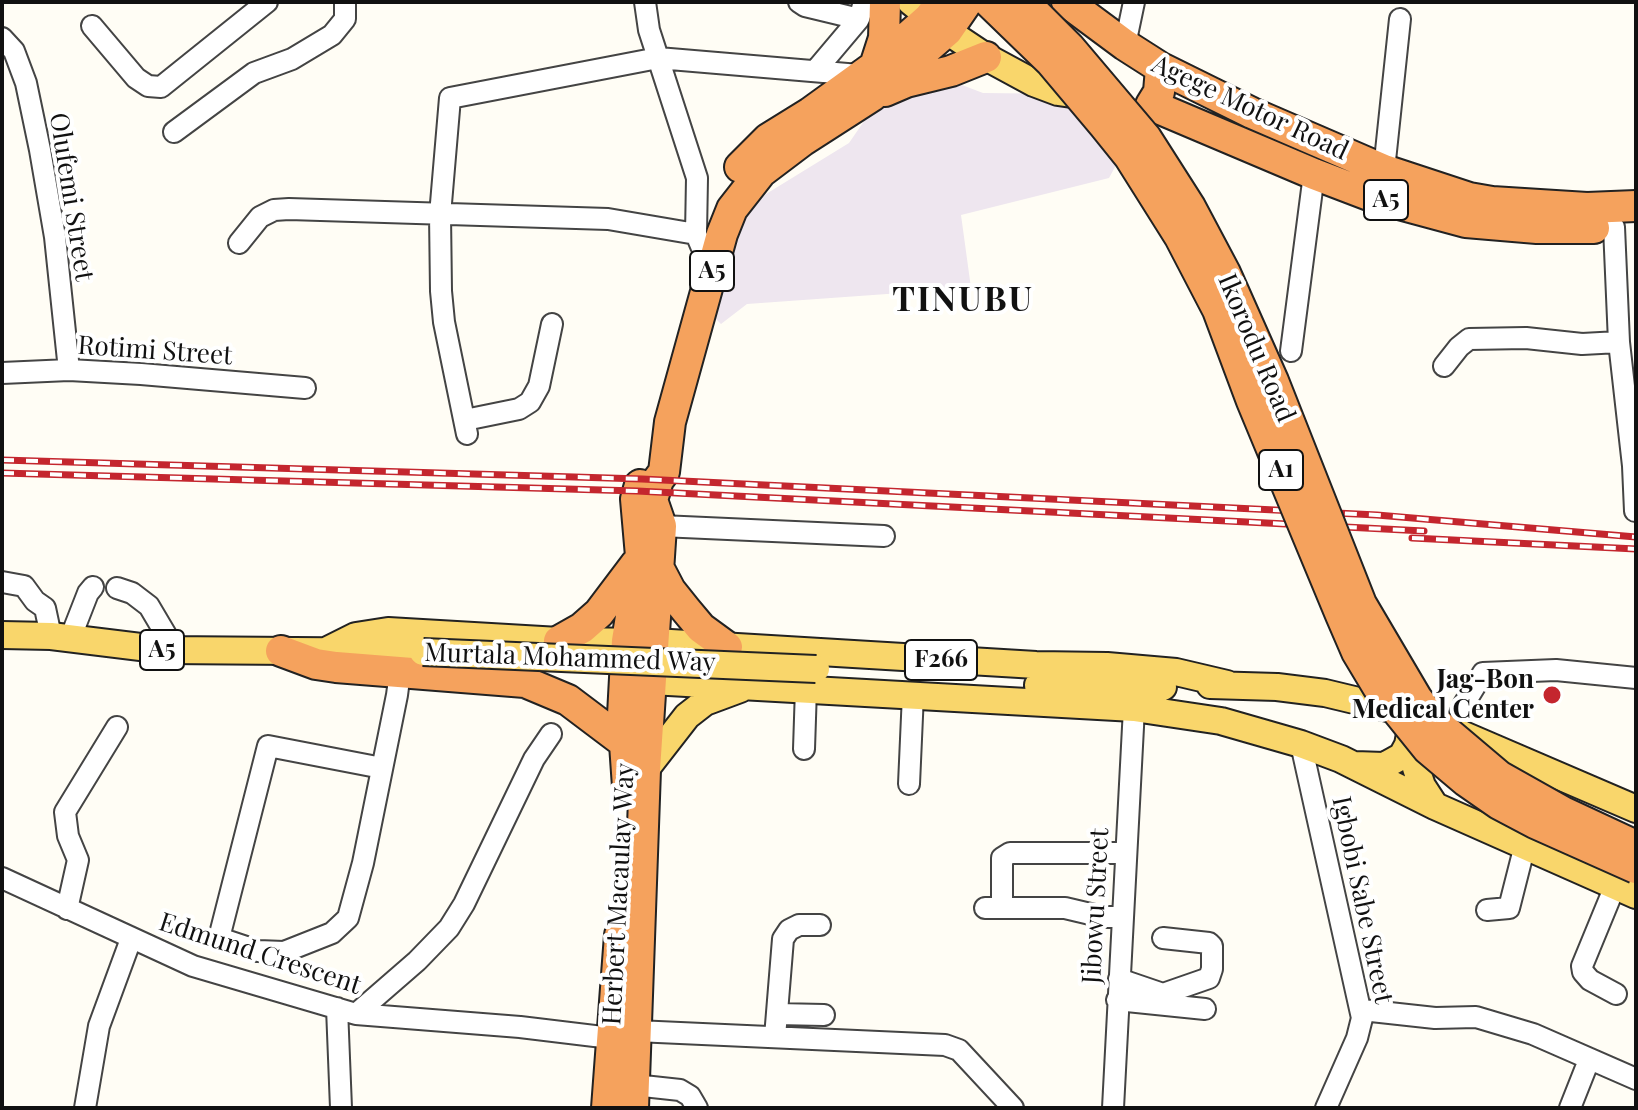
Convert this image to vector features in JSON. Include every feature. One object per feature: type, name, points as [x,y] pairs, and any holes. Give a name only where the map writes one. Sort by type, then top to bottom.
[{"type":"highway","points":[[885,2],[884,38],[869,79],[906,82],[951,71],[986,57]]},
{"type":"highway","name":"A5","points":[[638,680],[650,562],[661,526],[652,500],[664,472],[677,393],[722,234],[732,209],[753,181],[869,79],[932,13],[967,2]]},
{"type":"highway","name":"Ikorodu Road","points":[[989,2],[1051,62],[1121,145],[1180,237],[1218,310],[1252,401],[1341,615],[1357,652],[1378,687],[1428,749],[1466,781],[1629,883]]},
{"type":"highway","name":"Ikorodu Road","points":[[1024,2],[1069,47],[1146,138],[1190,207],[1225,273],[1273,381],[1361,604],[1417,699],[1434,721],[1499,776],[1563,812],[1636,846]]},
{"type":"highway","name":"Agege Motor Road","points":[[1067,2],[1161,68],[1252,113],[1384,170],[1469,198],[1492,202],[1587,208],[1636,206]]},
{"type":"highway","points":[[1151,105],[1162,82],[1161,68]]},
{"type":"highway","name":"A5","points":[[650,562],[636,499],[649,459],[652,427],[699,240],[729,181],[754,152],[768,139],[869,79]]},
{"type":"highway","name":"Agege Motor Road","points":[[1151,105],[1377,198],[1466,222],[1537,228],[1625,226]]},
{"type":"highway","points":[[559,641],[582,628],[650,562],[686,610],[708,634],[727,647]]},
{"type":"highway","points":[[281,651],[316,664],[336,667],[525,682],[568,700],[625,743]]},
{"type":"highway","name":"Herbert Macaulay Way","points":[[634,1096],[624,1035],[625,743],[638,680]]},
{"type":"highway","name":"Herbert Macaulay Way","points":[[607,1108],[624,1035],[649,787],[638,680]]},
{"type":"main road","points":[[932,13],[986,57],[1034,83],[1058,92],[1151,105]]},
{"type":"main road","name":"A5","points":[[2,635],[175,650],[324,652],[356,636],[388,631],[559,641],[641,642]]},
{"type":"main road","name":"F266","points":[[641,642],[1037,675],[1107,666],[1176,672],[1227,684],[1325,693],[1400,710],[1636,809]]},
{"type":"main road","name":"Murtala Mohammed Way","points":[[324,652],[423,652],[811,678]]},
{"type":"main road","points":[[649,787],[672,732],[696,709],[728,692],[811,678],[1037,675]]},
{"type":"main road","points":[[811,678],[913,694],[1134,708],[1221,721],[1301,744],[1355,765],[1435,806],[1525,845],[1629,883]]},
{"type":"main road","points":[[638,680],[756,685]]},
{"type":"main road","points":[[1355,765],[1384,766],[1402,756],[1413,726],[1400,710]]},
{"type":"main road","points":[[1435,806],[1422,786],[1416,768],[1425,741],[1440,732],[1455,732]]},
{"type":"street","points":[[92,26],[136,78],[148,86],[161,87],[267,2]]},
{"type":"street","points":[[174,132],[254,73],[292,59],[332,35],[345,19],[345,2]]},
{"type":"street","points":[[239,243],[260,217],[274,210],[608,219],[699,240],[697,178],[649,30],[645,2]]},
{"type":"street","points":[[799,2],[805,6],[861,10]]},
{"type":"street","points":[[1125,45],[1134,2]]},
{"type":"street","points":[[816,70],[861,10]]},
{"type":"street","points":[[1384,170],[1400,19]]},
{"type":"street","name":"Olufemi Street","points":[[2,38],[14,51],[26,83],[40,150],[55,237],[69,370]]},
{"type":"street","points":[[552,324],[539,386],[530,402],[519,409],[466,427],[444,322],[440,215],[450,98],[658,58],[816,70],[869,79]]},
{"type":"street","points":[[1291,351],[1314,174]]},
{"type":"street","points":[[1625,226],[1619,342],[1630,369],[1635,511]]},
{"type":"street","points":[[1444,366],[1469,339],[1526,338],[1582,344],[1619,342]]},
{"type":"street","name":"Rotimi Street","points":[[2,373],[69,370],[305,388]]},
{"type":"street","points":[[661,526],[884,536]]},
{"type":"street","points":[[2,582],[24,586],[35,601],[45,608],[61,638]]},
{"type":"street","points":[[61,638],[93,587]]},
{"type":"street","points":[[117,588],[132,593],[149,606],[175,650]]},
{"type":"street","points":[[1455,732],[1464,704],[1483,673],[1556,670],[1636,678]]},
{"type":"street","points":[[382,768],[268,746],[219,938],[258,951],[284,952],[332,933],[348,918],[363,863],[382,768],[400,672]]},
{"type":"street","points":[[804,749],[811,678]]},
{"type":"street","points":[[909,784],[913,694]]},
{"type":"street","name":"Jibowu Street","points":[[1113,1108],[1134,708]]},
{"type":"street","points":[[67,909],[78,860],[68,836],[65,812],[117,727]]},
{"type":"street","points":[[341,1108],[347,1011],[417,961],[449,928],[464,904],[534,759],[551,734]]},
{"type":"street","name":"Igbobi Sabe Street","points":[[1301,744],[1329,879],[1362,1010],[1357,1038],[1326,1108]]},
{"type":"street","points":[[1487,910],[1509,908],[1525,845]]},
{"type":"street","points":[[1122,917],[1103,917],[1065,908],[993,907],[1002,858],[1010,853],[1126,853]]},
{"type":"street","name":"Edmund Crescent","points":[[2,878],[193,966],[347,1011],[624,1035],[775,1037],[945,1045],[959,1050],[1000,1103]]},
{"type":"street","points":[[1616,994],[1590,980],[1582,966],[1629,883]]},
{"type":"street","points":[[775,1037],[783,939],[789,930],[799,925],[820,925]]},
{"type":"street","points":[[1119,979],[1163,994],[1209,978],[1212,969],[1212,946],[1209,943],[1163,938]]},
{"type":"street","points":[[85,1108],[99,1026],[131,939]]},
{"type":"street","points":[[1117,1000],[1205,1009]]},
{"type":"street","points":[[1362,1010],[1435,1018],[1476,1017],[1533,1034],[1636,1079]]},
{"type":"street","points":[[777,1014],[824,1015]]},
{"type":"street","points":[[1570,1108],[1589,1060]]},
{"type":"street","points":[[634,1096],[680,1090],[690,1096],[697,1108]]},
{"type":"shaded area","points":[[904,63],[983,93],[1074,94],[1121,156],[1109,178],[961,215],[971,288],[747,304],[721,324],[709,312],[721,238],[766,194],[849,143]]},
{"type":"railway","points":[[2,460],[642,479],[1377,515],[1636,537]]},
{"type":"railway","points":[[2,473],[637,491],[1424,531]]},
{"type":"railway","points":[[1412,538],[1636,549]]},
{"type":"place","name":"Jag-Bon Medical Center","points":[[1552,695]]},
{"type":"district","name":"TINUBU","points":[[963,300]]}]
